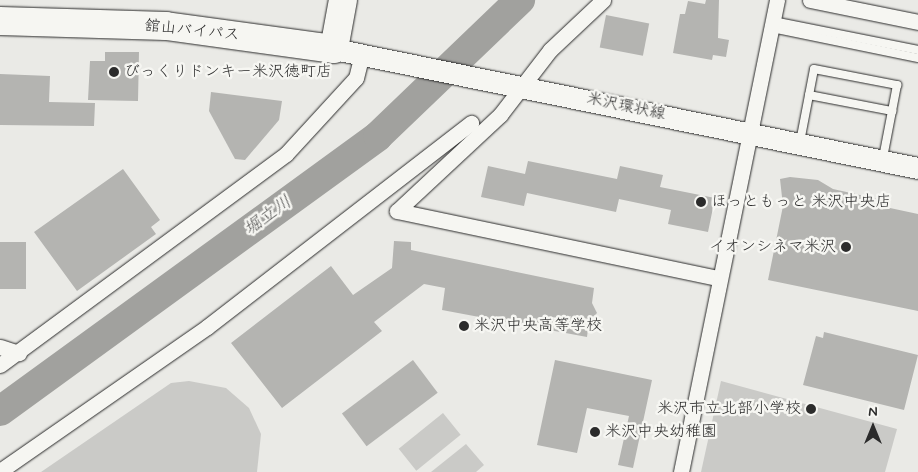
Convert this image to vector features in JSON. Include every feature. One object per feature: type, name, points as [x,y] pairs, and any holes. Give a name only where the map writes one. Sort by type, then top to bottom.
[{"type":"highway","points":[[334,49],[344,0]]},
{"type":"highway","name":"舘山バイパス","points":[[0,21],[166,26],[334,49]]},
{"type":"main road","name":"米沢環状線","points":[[334,49],[401,60],[493,81],[521,85],[918,168]]},
{"type":"street","points":[[603,0],[550,50],[521,85],[500,115],[397,210],[719,278]]},
{"type":"street","points":[[681,472],[719,278],[778,0]]},
{"type":"street","points":[[810,0],[918,22]]},
{"type":"street","points":[[0,365],[19,353],[286,154],[356,78],[362,54]]},
{"type":"street","points":[[0,471],[207,327],[471,123]]},
{"type":"street","points":[[0,347],[19,353]]},
{"type":"lane","points":[[772,25],[918,58]]},
{"type":"lane","points":[[830,37],[918,50]]},
{"type":"lane","points":[[800,143],[814,69],[897,85],[883,160]]},
{"type":"lane","points":[[809,95],[892,111]]},
{"type":"shaded area","points":[[189,381],[226,388],[249,408],[261,434],[257,472],[41,472],[171,383]]},
{"type":"shaded area","points":[[721,381],[897,429],[885,472],[701,472]]},
{"type":"shaded area","points":[[443,413],[461,435],[416,471],[399,449]]},
{"type":"shaded area","points":[[466,444],[484,465],[476,472],[431,472]]},
{"type":"building","points":[[706,0],[719,0],[718,38],[729,40],[726,57],[713,55],[712,60],[673,53],[680,14],[685,14],[688,1],[705,4]]},
{"type":"building","points":[[606,15],[649,23],[643,56],[600,47]]},
{"type":"building","name":"びっくりドンキー米沢徳町店","points":[[105,52],[139,52],[138,101],[88,100],[90,61],[105,61]]},
{"type":"building","points":[[0,74],[50,76],[49,102],[95,103],[94,126],[0,125]]},
{"type":"building","points":[[211,92],[282,101],[279,120],[245,160],[235,159],[209,111]]},
{"type":"building","points":[[528,161],[617,179],[620,166],[663,175],[660,187],[715,198],[708,232],[668,224],[671,210],[619,199],[616,212],[527,193],[524,206],[481,197],[488,166],[525,174]]},
{"type":"building","points":[[123,169],[160,220],[151,227],[156,234],[77,291],[34,232]]},
{"type":"building","name":"イオンシネマ米沢","points":[[790,177],[818,180],[833,189],[878,199],[876,205],[918,214],[918,311],[768,280],[783,206],[780,179]]},
{"type":"building","points":[[394,241],[411,242],[411,250],[594,288],[592,303],[597,313],[589,321],[587,337],[442,310],[445,288],[424,284],[374,322],[382,331],[282,408],[231,343],[331,266],[353,295],[392,268]]},
{"type":"building","points":[[0,242],[26,242],[26,289],[0,289]]},
{"type":"building","points":[[824,332],[918,355],[904,410],[803,385],[816,336],[823,338]]},
{"type":"building","points":[[413,360],[438,393],[367,446],[342,414]]},
{"type":"building","points":[[555,360],[652,380],[633,468],[618,465],[629,416],[587,408],[577,453],[537,445]]},
{"type":"waterway","name":"堀立川","points":[[0,411],[378,136],[520,0]]},
{"type":"place","name":"びっくりドンキー米沢徳町店","points":[[114,72]]},
{"type":"place","name":"ほっともっと 米沢中央店","points":[[701,202]]},
{"type":"place","name":"イオンシネマ米沢","points":[[846,247]]},
{"type":"place","name":"米沢中央高等学校","points":[[464,326]]},
{"type":"place","name":"米沢市立北部小学校","points":[[811,409]]},
{"type":"place","name":"米沢中央幼稚園","points":[[595,432]]}]
